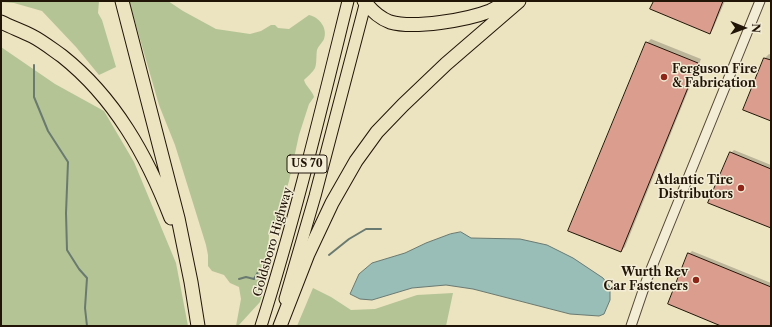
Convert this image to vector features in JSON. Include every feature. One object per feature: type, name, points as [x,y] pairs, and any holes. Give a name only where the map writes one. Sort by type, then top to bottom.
[{"type":"highway","points":[[122,1],[172,194],[188,263],[198,326]]},
{"type":"highway","points":[[365,1],[375,13],[390,22],[418,24],[470,17],[509,1]]},
{"type":"highway","points":[[278,326],[308,254],[332,203],[356,161],[377,132],[446,64],[519,1]]},
{"type":"highway","points":[[1,22],[32,36],[54,50],[92,83],[109,103],[131,134],[154,178],[188,263]]},
{"type":"main road","name":"Goldsboro Highway","points":[[261,326],[301,191],[348,1]]},
{"type":"main road","name":"US 70","points":[[278,326],[315,196],[365,1]]},
{"type":"street","points":[[632,326],[636,309],[647,279],[760,1]]},
{"type":"green space","points":[[1,1],[99,1],[98,13],[102,20],[116,67],[99,75],[76,47],[42,11]]},
{"type":"green space","points":[[129,1],[168,1],[216,29],[250,34],[261,31],[271,25],[275,25],[278,28],[289,29],[309,15],[316,18],[324,27],[325,35],[317,50],[315,68],[304,80],[314,97],[309,104],[299,135],[289,181],[277,222],[269,233],[268,267],[260,302],[238,326],[236,326],[241,299],[239,287],[230,283],[224,275],[212,271],[208,266],[206,245],[175,145],[159,105]]},
{"type":"green space","points":[[1,47],[55,84],[104,111],[134,162],[176,263],[188,326],[1,326]]},
{"type":"green space","points":[[313,288],[331,297],[351,310],[375,309],[417,295],[453,293],[446,326],[297,326]]},
{"type":"water","points":[[461,232],[471,238],[520,239],[547,245],[573,258],[603,278],[610,287],[610,300],[604,314],[599,316],[570,314],[473,289],[446,285],[412,288],[372,300],[360,299],[350,294],[359,274],[372,263],[405,253],[450,234]]},
{"type":"building","points":[[654,1],[723,1],[710,34],[650,9]]},
{"type":"building","points":[[646,42],[698,63],[621,252],[568,231]]},
{"type":"building","points":[[764,58],[771,60],[771,121],[743,110]]},
{"type":"building","points":[[730,152],[771,169],[771,228],[708,203]]},
{"type":"building","points":[[688,253],[771,287],[771,326],[721,326],[668,304]]},
{"type":"waterway","points":[[34,65],[34,97],[48,131],[68,162],[66,213],[67,250],[79,269],[87,278],[85,308],[87,326]]},
{"type":"waterway","points":[[329,255],[349,239],[366,229],[381,229]]},
{"type":"waterway","points":[[239,279],[246,277],[254,279],[258,272],[266,269]]},
{"type":"place","name":"Ferguson Fire & Fabrication","points":[[664,77]]},
{"type":"place","name":"Atlantic Tire Distributors","points":[[741,188]]},
{"type":"place","name":"Wurth Rev Car Fasteners","points":[[696,280]]}]
